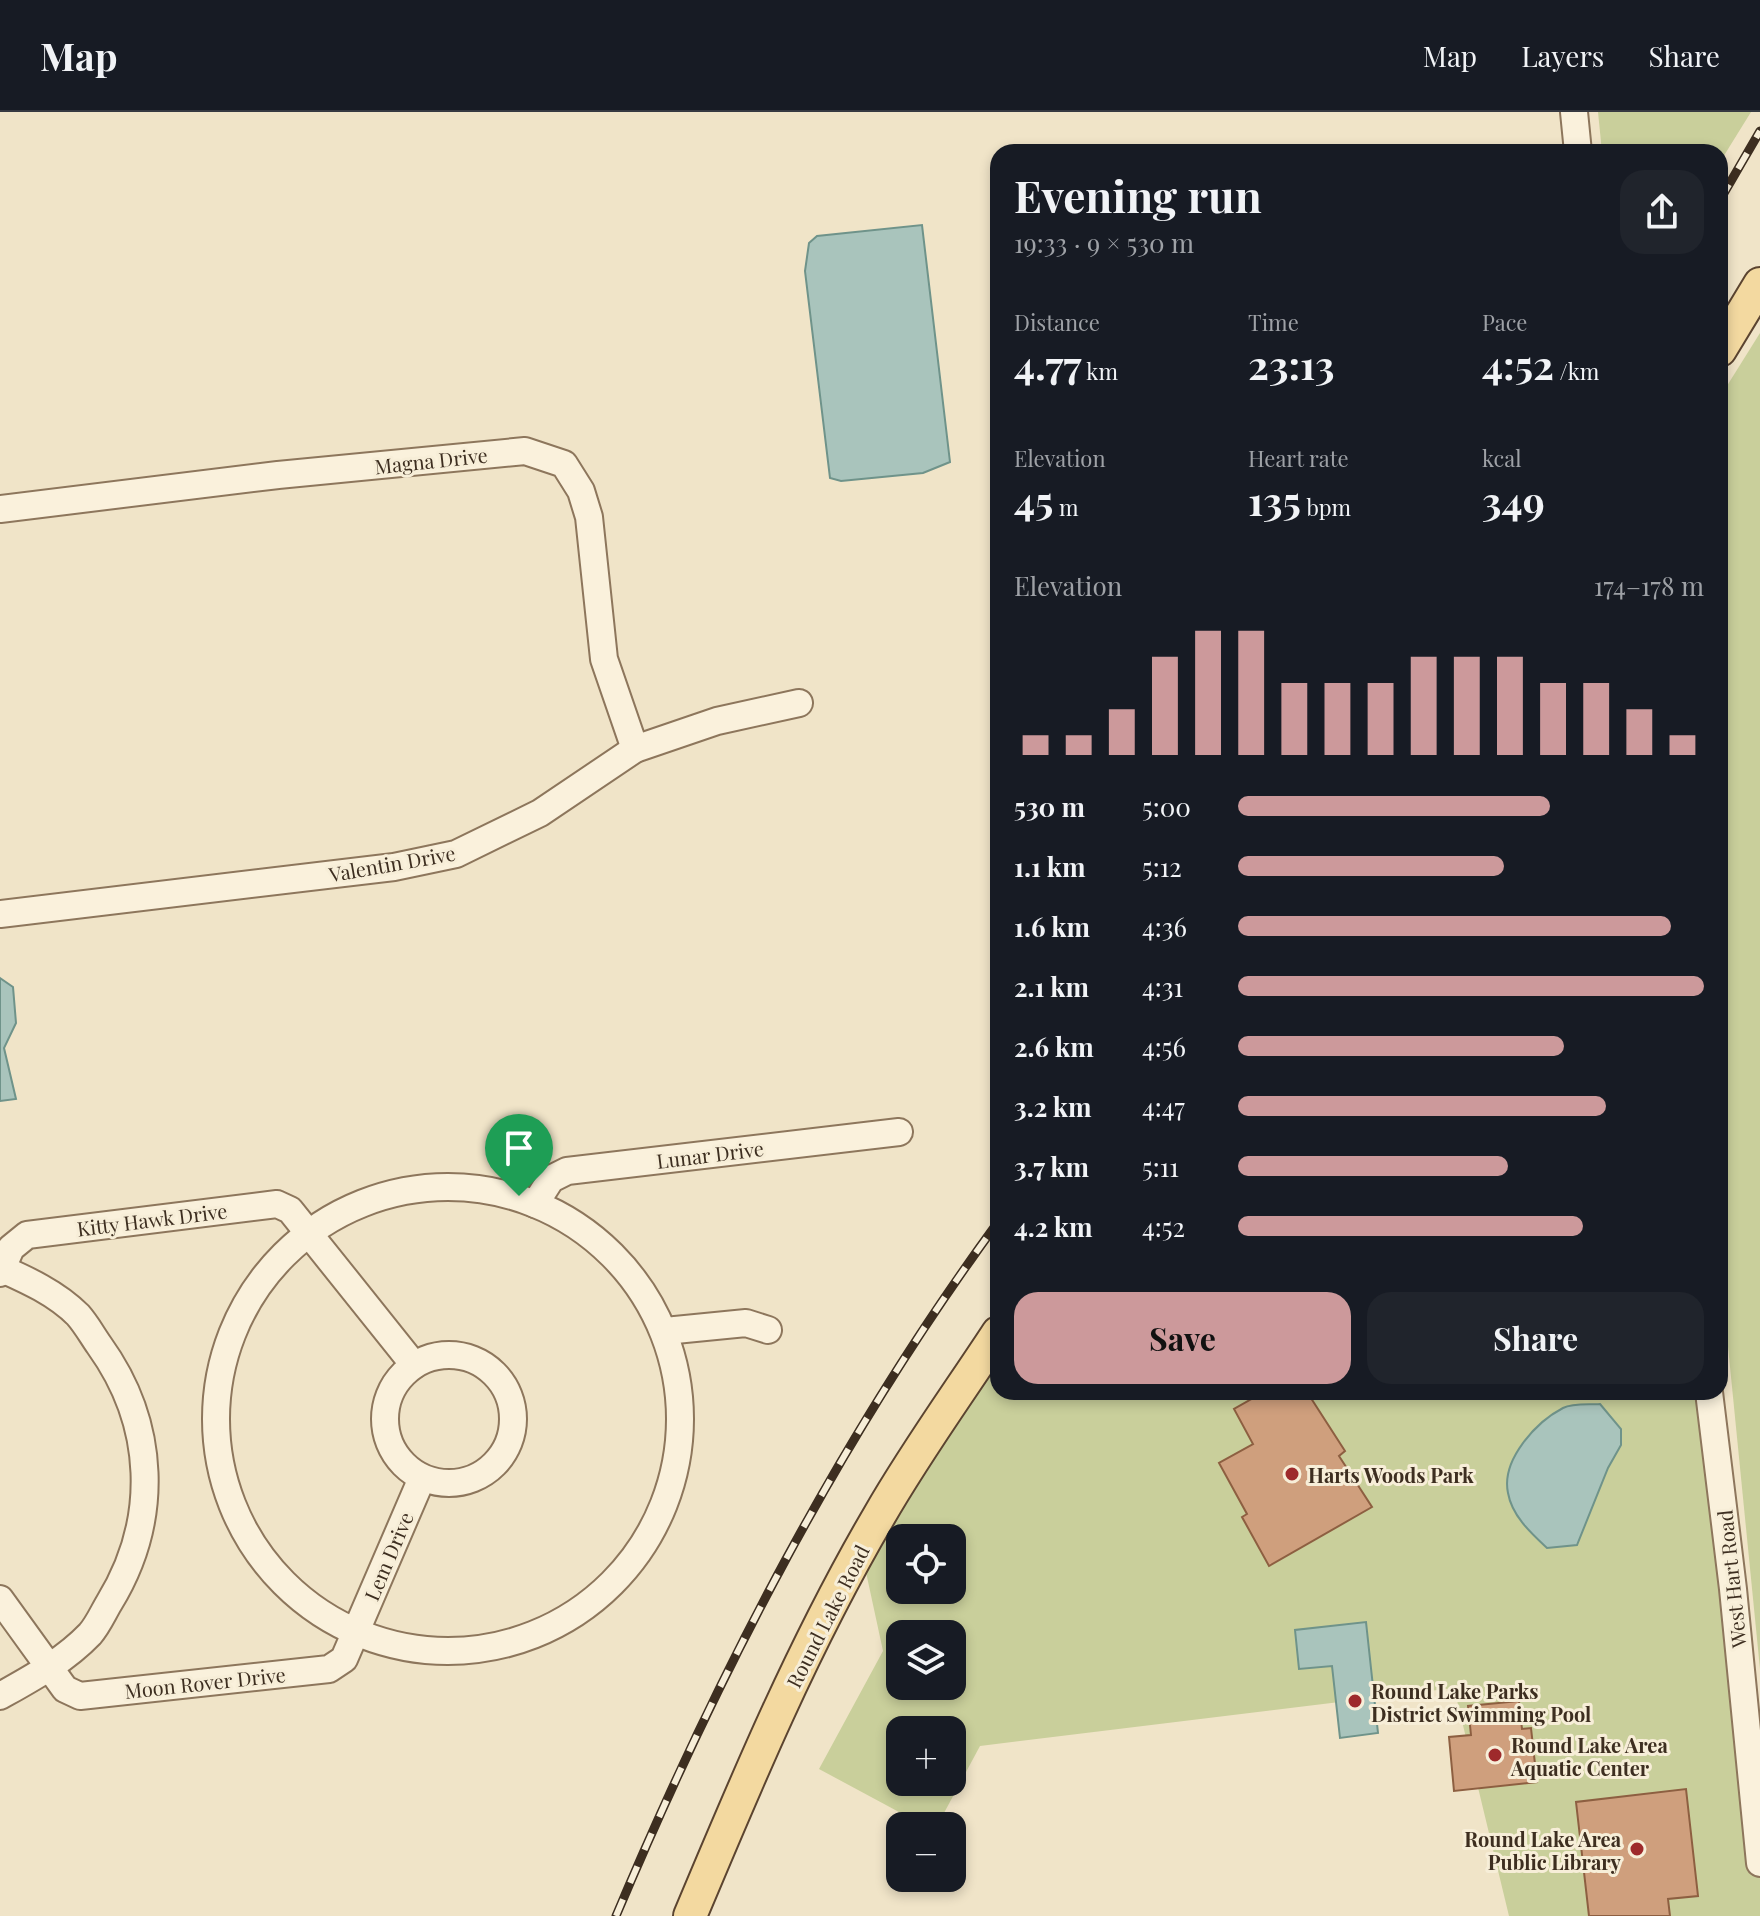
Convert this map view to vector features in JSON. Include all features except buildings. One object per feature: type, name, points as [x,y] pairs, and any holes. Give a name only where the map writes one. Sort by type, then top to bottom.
[{"type":"main road","points":[[1728,337],[1760,284]]},
{"type":"main road","name":"Round Lake Road","points":[[690,1916],[764,1739],[824,1619],[879,1515],[990,1345]]},
{"type":"street","points":[[1574,112],[1577,144]]},
{"type":"street","name":"Magna Drive","points":[[0,509],[278,475],[525,451],[564,464],[581,491],[589,517],[604,659],[635,749]]},
{"type":"street","name":"Valentin Drive","points":[[0,914],[394,867],[456,854],[540,813],[635,749],[717,721],[799,703]]},
{"type":"street","name":"Lunar Drive","points":[[535,1204],[551,1179],[567,1171],[899,1132]]},
{"type":"street","points":[[460,1187],[519,1196],[535,1204],[566,1218],[605,1246],[640,1288],[665,1331],[677,1376],[680,1431],[674,1474],[661,1513],[634,1556],[587,1603],[541,1632],[490,1647],[441,1651],[390,1646],[354,1635],[301,1600],[269,1568],[244,1530],[227,1487],[218,1435],[218,1383],[229,1338],[250,1294],[285,1253],[342,1212],[400,1192],[460,1187]]},
{"type":"street","name":"Kitty Hawk Drive","points":[[1,1270],[11,1248],[27,1235],[277,1204],[290,1210],[308,1234]]},
{"type":"street","points":[[308,1234],[414,1365]]},
{"type":"street","points":[[0,1696],[50,1668],[91,1632],[118,1588],[136,1548],[145,1496],[142,1444],[132,1402],[111,1362],[78,1316],[39,1286],[1,1270]]},
{"type":"street","points":[[665,1331],[746,1323],[768,1330]]},
{"type":"street","points":[[456,1355],[478,1361],[495,1375],[507,1393],[513,1414],[511,1436],[501,1456],[485,1472],[465,1481],[443,1483],[422,1478],[406,1467],[393,1452],[386,1433],[385,1414],[389,1395],[399,1378],[414,1365],[434,1356],[456,1355]]},
{"type":"street","name":"West Hart Road","points":[[1710,1400],[1733,1589],[1760,1863]]},
{"type":"street","name":"Lem Drive","points":[[354,1635],[422,1478]]},
{"type":"street","name":"Moon Rover Drive","points":[[0,1599],[65,1689],[80,1696],[329,1669],[344,1659],[354,1635]]},
{"type":"green space","points":[[1598,112],[1751,112],[1728,149],[1728,144],[1601,144]]},
{"type":"green space","points":[[1760,333],[1760,1669],[1728,1347],[1728,384]]},
{"type":"green space","name":"Harts Woods Park","points":[[990,1367],[990,1400],[1712,1400],[1760,1864],[1760,1916],[1509,1916],[1454,1688],[980,1746],[966,1772],[966,1716],[886,1716],[886,1796],[953,1796],[945,1812],[899,1812],[819,1769],[883,1651],[861,1549]]},
{"type":"water","points":[[922,225],[950,462],[923,473],[841,481],[830,478],[805,271],[809,243],[817,236]]},
{"type":"water","points":[[0,978],[13,987],[16,1023],[4,1048],[16,1099],[0,1101]]},
{"type":"water","points":[[1600,1404],[1621,1429],[1621,1445],[1608,1468],[1577,1545],[1547,1548],[1523,1524],[1510,1501],[1507,1480],[1510,1468],[1523,1443],[1553,1414],[1571,1405]]},
{"type":"water","name":"Round Lake Parks District Swimming Pool","points":[[1366,1622],[1378,1733],[1340,1738],[1332,1666],[1299,1669],[1295,1630]]},
{"type":"railway","points":[[1728,186],[1760,131]]},
{"type":"railway","points":[[616,1916],[697,1735],[787,1558],[887,1386],[990,1233]]},
{"type":"place","name":"Harts Woods Park","points":[[1292,1474]]},
{"type":"place","name":"Round Lake Parks District Swimming Pool","points":[[1355,1701]]},
{"type":"place","name":"Round Lake Area Aquatic Center","points":[[1495,1755]]},
{"type":"place","name":"Round Lake Area Public Library","points":[[1637,1849]]},
{"type":"route","points":[[460,1187],[519,1196],[566,1218],[605,1246],[640,1288],[665,1331],[677,1376],[680,1431],[674,1474],[661,1513],[634,1556],[587,1603],[541,1632],[490,1647],[441,1651],[390,1646],[354,1635],[301,1600],[269,1568],[244,1530],[227,1487],[218,1435],[218,1383],[229,1338],[250,1294],[285,1253],[342,1212],[400,1192],[460,1187]]}]
